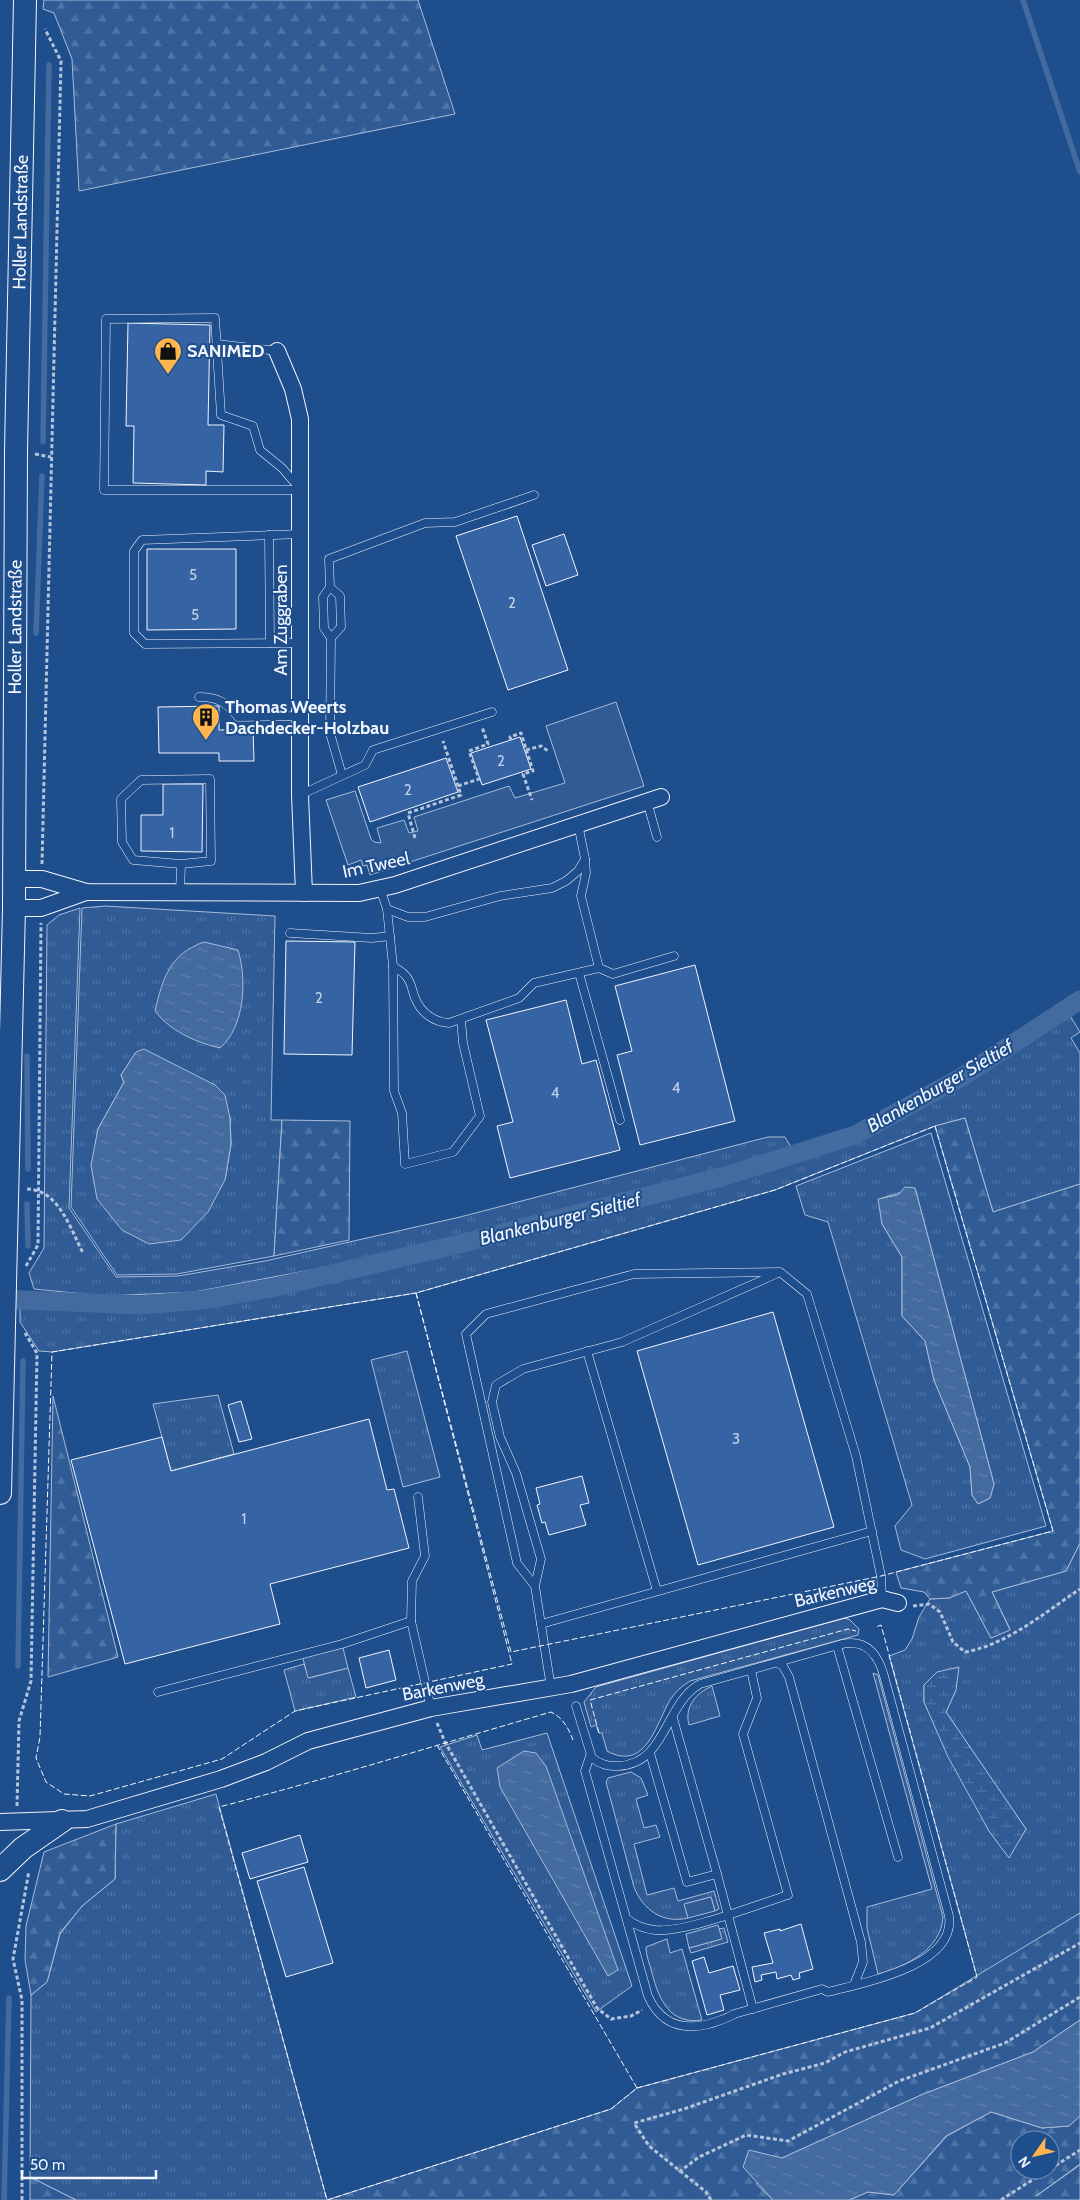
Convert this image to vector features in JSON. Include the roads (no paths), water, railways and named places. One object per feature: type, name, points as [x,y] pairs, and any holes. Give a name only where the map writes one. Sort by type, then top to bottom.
[{"type":"main road","name":"Holler Landstraße","points":[[0,1493],[13,1327],[4,1279],[14,908],[16,451],[25,0]]},
{"type":"main road","points":[[0,1870],[23,1848],[62,1820]]},
{"type":"street","name":"Am Zuggraben","points":[[277,352],[293,388],[300,419],[302,490],[300,795],[304,893]]},
{"type":"street","name":"Im Tweel","points":[[14,879],[42,879],[86,892],[180,894],[359,893],[380,888],[654,799]]},
{"type":"street","name":"Im Tweel","points":[[14,908],[41,908],[86,892]]},
{"type":"street","name":"Barkenweg","points":[[0,1822],[87,1819],[221,1779],[266,1762],[308,1741],[431,1708],[551,1688],[890,1601]]},
{"type":"lane","points":[[215,318],[221,415],[253,426],[260,450],[282,468],[302,490],[104,490],[106,319],[215,318]]},
{"type":"lane","points":[[216,344],[277,352]]},
{"type":"lane","points":[[342,775],[330,733],[331,638],[324,628],[323,597],[330,587],[329,559],[425,523],[454,522],[534,495]]},
{"type":"lane","points":[[301,534],[142,540],[134,551],[134,632],[145,644],[301,643]]},
{"type":"lane","points":[[269,535],[270,643]]},
{"type":"lane","points":[[330,587],[340,596],[341,626],[331,638]]},
{"type":"lane","points":[[199,697],[214,697],[226,702],[238,717],[300,716]]},
{"type":"lane","points":[[300,795],[365,765],[373,750],[492,712]]},
{"type":"lane","points":[[210,779],[211,861],[181,864],[133,860],[122,842],[120,799],[141,780],[210,779]]},
{"type":"lane","points":[[654,799],[658,837]]},
{"type":"lane","points":[[578,823],[586,873],[580,896],[599,968]]},
{"type":"lane","points":[[388,909],[408,917],[425,917],[500,896],[552,888],[566,881],[578,871],[585,859]]},
{"type":"lane","points":[[180,894],[181,864]]},
{"type":"lane","points":[[380,888],[388,909],[393,966],[394,1091],[402,1114],[404,1164],[453,1152],[480,1116],[463,1043],[461,1020]]},
{"type":"lane","points":[[290,933],[372,938],[390,936]]},
{"type":"lane","points":[[393,966],[406,975],[412,986],[414,998],[424,1013],[441,1023],[461,1020],[519,998],[534,983],[599,968],[613,974],[674,956]]},
{"type":"lane","points":[[579,973],[620,1120]]},
{"type":"lane","points":[[551,1688],[535,1586],[541,1559],[516,1473],[500,1437],[492,1402],[496,1385],[506,1377],[523,1369],[622,1342],[780,1272]]},
{"type":"lane","points":[[535,1586],[517,1564],[466,1334],[486,1314],[634,1274],[780,1272],[807,1294],[856,1456],[881,1576],[890,1601]]},
{"type":"lane","points":[[588,1351],[657,1591]]},
{"type":"lane","points":[[418,1497],[426,1556],[412,1581],[411,1621],[431,1708]]},
{"type":"lane","points":[[541,1624],[872,1531]]},
{"type":"lane","points":[[158,1692],[342,1644],[411,1621]]},
{"type":"lane","points":[[576,1706],[590,1756],[585,1771],[652,2005],[671,2023],[689,2028],[727,2019],[734,2014],[822,1989],[828,1992],[894,1974],[929,1955],[945,1939],[950,1920],[881,1665],[872,1650],[865,1645],[849,1643],[695,1686],[678,1707],[650,1753],[636,1763],[622,1766],[604,1765],[590,1756]]},
{"type":"lane","points":[[837,1646],[898,1857]]},
{"type":"lane","points":[[778,1663],[783,1666],[789,1678],[861,1942],[863,1962],[854,1985]]},
{"type":"lane","points":[[626,1918],[640,1927],[657,1930],[680,1927],[728,1915],[788,1895],[743,1734],[757,1698],[751,1670]]},
{"type":"lane","points":[[673,1718],[753,2009]]},
{"type":"lane","points":[[650,1753],[687,1882],[717,1874]]},
{"type":"water","points":[[204,942],[238,950],[241,962],[243,988],[239,1015],[235,1028],[220,1048],[184,1035],[168,1024],[155,1011],[161,988],[170,968],[183,953]]},
{"type":"water","points":[[144,1049],[215,1085],[225,1095],[230,1118],[231,1144],[225,1180],[208,1212],[181,1240],[149,1244],[122,1230],[97,1199],[91,1165],[98,1129],[124,1082],[121,1075],[136,1052]]},
{"type":"water","points":[[905,1187],[915,1188],[994,1484],[990,1498],[978,1504],[972,1495],[970,1467],[934,1380],[925,1341],[902,1316],[902,1257],[882,1224],[878,1199],[898,1195]]},
{"type":"water","points":[[524,1751],[536,1753],[546,1766],[618,1970],[608,1976],[500,1787],[497,1768]]},
{"type":"water","points":[[1080,2020],[1080,2116],[1069,2126],[1042,2128],[991,2112],[946,2136],[894,2195],[868,2192],[849,2200],[773,2200],[743,2167],[749,2150],[782,2158],[921,2095],[1033,2052]]},
{"type":"waterway","points":[[1023,0],[1080,172]]},
{"type":"waterway","points":[[43,442],[49,65]]},
{"type":"waterway","points":[[36,633],[42,476]]},
{"type":"waterway","name":"Blankenburger Sieltief","points":[[0,1299],[140,1305],[202,1300],[276,1287],[455,1245],[722,1177],[855,1135],[962,1077],[1080,1000]]},
{"type":"waterway","points":[[27,1056],[28,1169]]},
{"type":"waterway","points":[[27,1204],[28,1246]]},
{"type":"waterway","points":[[18,1666],[23,1361]]},
{"type":"waterway","points":[[4,2200],[9,1998]]},
{"type":"place","name":"SANIMED","points":[[168,375]]},
{"type":"place","name":"Thomas Weerts Dachdecker-Holzbau","points":[[206,741]]}]
